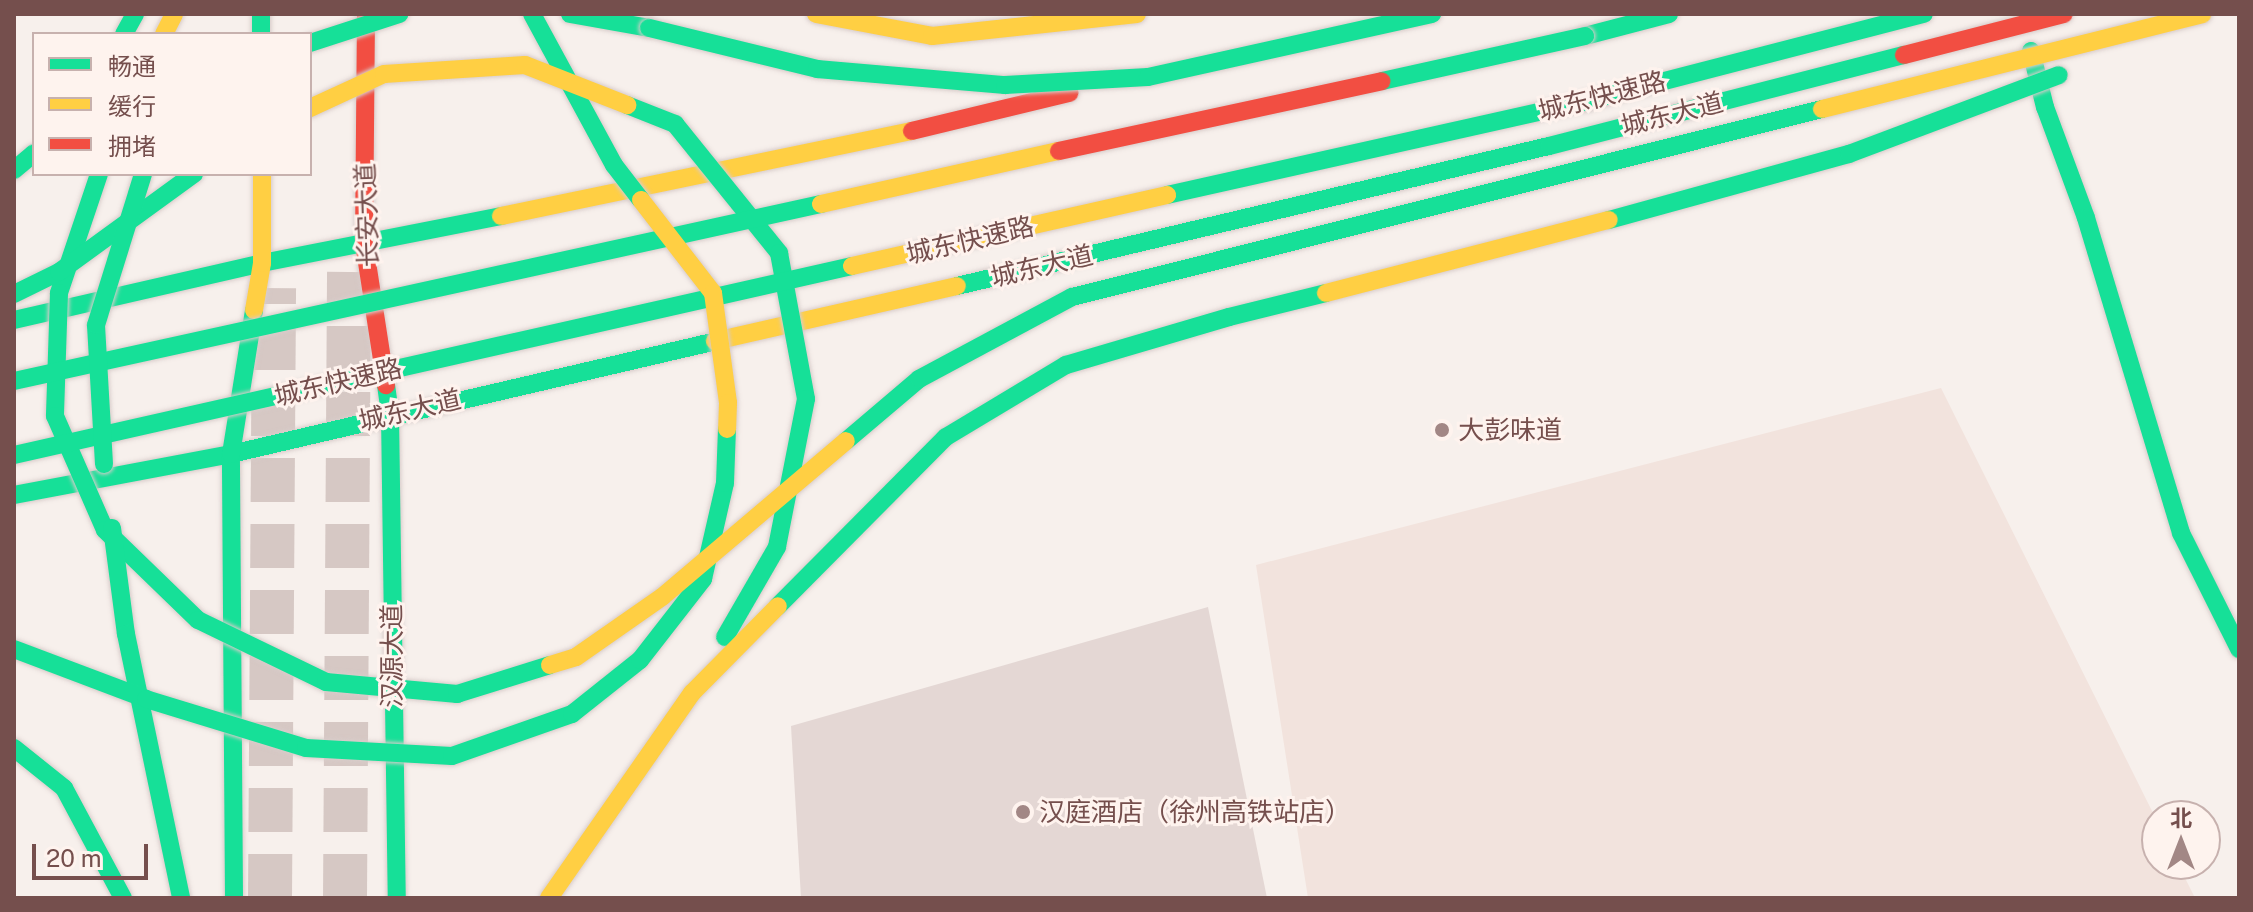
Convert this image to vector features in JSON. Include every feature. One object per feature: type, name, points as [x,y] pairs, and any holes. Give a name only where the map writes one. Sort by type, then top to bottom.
[{"type":"main road","points":[[125,32],[135,14]]},
{"type":"main road","points":[[165,32],[174,14]]},
{"type":"main road","name":"长安大道","points":[[366,14],[364,243],[390,414]]},
{"type":"main road","points":[[312,42],[399,14]]},
{"type":"main road","points":[[14,649],[146,699],[306,748],[452,756],[572,714],[640,660],[703,579],[725,483],[728,403],[713,293],[614,165],[532,14]]},
{"type":"main road","points":[[570,14],[649,28],[817,69],[1005,85],[1148,77],[1432,14]]},
{"type":"main road","points":[[816,14],[932,36],[1137,14]]},
{"type":"main road","points":[[14,320],[262,263],[860,144],[1394,14]]},
{"type":"main road","points":[[14,381],[1523,49],[1669,14]]},
{"type":"main road","name":"城东快速路","points":[[14,455],[1572,104],[1924,14]]},
{"type":"main road","name":"城东大道","points":[[14,495],[231,454],[390,414],[851,311],[1534,149],[2064,14]]},
{"type":"main road","points":[[98,176],[59,293],[55,416],[105,530],[198,620],[326,682],[457,694],[576,657],[662,597],[919,379],[1072,297],[2202,14]]},
{"type":"main road","points":[[2102,59],[2221,14]]},
{"type":"main road","points":[[2024,24],[2045,107],[2086,218],[2181,533],[2239,649]]},
{"type":"main road","points":[[312,107],[384,74],[525,65],[675,124],[779,253],[806,399],[777,547],[692,693],[556,882],[549,898]]},
{"type":"main road","points":[[692,693],[946,437],[1066,365],[1229,317],[1510,248],[1849,154],[2072,70]]},
{"type":"main road","points":[[14,170],[32,155]]},
{"type":"main road","points":[[142,176],[96,325],[101,427],[126,634],[181,898]]},
{"type":"main road","points":[[14,294],[59,272],[191,176]]},
{"type":"main road","points":[[234,898],[231,454],[262,263],[262,176]]},
{"type":"main road","name":"汉源大道","points":[[390,414],[397,898]]},
{"type":"main road","points":[[14,748],[64,788],[123,898]]},
{"type":"shaded area","points":[[1941,388],[2147,800],[2141,800],[2141,880],[2186,880],[2195,898],[1308,898],[1256,565]]},
{"type":"building","name":"汉庭酒店（徐州高铁站店）","points":[[1208,607],[1267,898],[801,898],[791,726]]},
{"type":"tunnel","points":[[345,898],[349,272]]},
{"type":"tunnel","points":[[270,898],[274,288]]},
{"type":"traffic: fast","points":[[125,32],[135,14]]},
{"type":"traffic: fast","points":[[261,14],[261,32]]},
{"type":"traffic: fast","points":[[312,42],[399,14]]},
{"type":"traffic: fast","points":[[532,14],[614,165],[641,200]]},
{"type":"traffic: fast","points":[[570,14],[649,28]]},
{"type":"traffic: fast","points":[[649,28],[817,69],[1005,85],[1148,77],[1432,14]]},
{"type":"traffic: fast","points":[[1585,36],[1669,14]]},
{"type":"traffic: fast","points":[[1587,101],[1924,14]]},
{"type":"traffic: fast","points":[[1382,81],[1585,36]]},
{"type":"traffic: fast","points":[[2031,51],[2045,107],[2086,218],[2181,533],[2239,649]]},
{"type":"traffic: fast","points":[[957,286],[1549,146],[1904,55]]},
{"type":"traffic: fast","points":[[1609,220],[1849,154],[2059,75]]},
{"type":"traffic: fast","points":[[1167,195],[1587,101]]},
{"type":"traffic: fast","points":[[627,105],[675,124],[779,253],[806,399],[777,547],[725,637]]},
{"type":"traffic: fast","points":[[846,441],[919,379],[1072,297],[1822,109]]},
{"type":"traffic: fast","points":[[14,170],[32,155]]},
{"type":"traffic: fast","points":[[98,176],[59,293],[55,416],[105,530],[198,620],[326,682],[457,694],[550,665]]},
{"type":"traffic: fast","points":[[104,464],[96,325],[142,176]]},
{"type":"traffic: fast","points":[[14,294],[59,272],[191,176]]},
{"type":"traffic: fast","points":[[14,381],[821,204]]},
{"type":"traffic: fast","points":[[14,320],[262,263],[501,216]]},
{"type":"traffic: fast","points":[[14,455],[852,266]]},
{"type":"traffic: fast","points":[[778,606],[946,437],[1066,365],[1229,317],[1326,293]]},
{"type":"traffic: fast","points":[[234,898],[231,454],[254,310]]},
{"type":"traffic: fast","points":[[14,495],[231,454],[715,341]]},
{"type":"traffic: fast","points":[[386,385],[390,414],[397,898]]},
{"type":"traffic: fast","points":[[14,649],[146,699],[306,748],[452,756],[572,714],[640,660],[703,579],[725,483],[727,429]]},
{"type":"traffic: fast","points":[[112,528],[126,634],[181,898]]},
{"type":"traffic: fast","points":[[14,748],[64,788],[123,898]]},
{"type":"traffic: slow","points":[[165,32],[174,14]]},
{"type":"traffic: slow","points":[[816,14],[932,36],[1137,14]]},
{"type":"traffic: slow","points":[[1822,109],[2202,14]]},
{"type":"traffic: slow","points":[[312,107],[384,74],[525,65],[627,105]]},
{"type":"traffic: slow","points":[[501,216],[912,131]]},
{"type":"traffic: slow","points":[[821,204],[1059,151]]},
{"type":"traffic: slow","points":[[254,310],[262,263],[262,176]]},
{"type":"traffic: slow","points":[[852,266],[1167,195]]},
{"type":"traffic: slow","points":[[641,200],[713,293],[728,403],[727,429]]},
{"type":"traffic: slow","points":[[1326,293],[1609,220]]},
{"type":"traffic: slow","points":[[715,341],[957,286]]},
{"type":"traffic: slow","points":[[550,665],[576,657],[662,597],[846,441]]},
{"type":"traffic: slow","points":[[549,898],[692,693],[778,606]]},
{"type":"traffic: jam","points":[[366,14],[364,243],[386,385]]},
{"type":"traffic: jam","points":[[1904,55],[2064,14]]},
{"type":"traffic: jam","points":[[1059,151],[1382,81]]},
{"type":"traffic: jam","points":[[912,131],[1069,93]]},
{"type":"place","name":"大彭味道","points":[[1442,430]]},
{"type":"place","name":"汉庭酒店（徐州高铁站店）","points":[[1023,812]]}]
